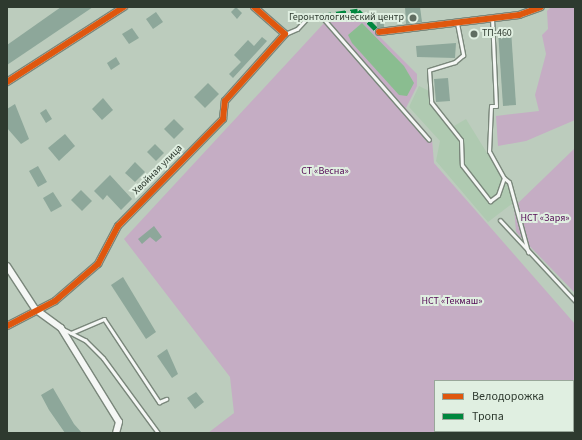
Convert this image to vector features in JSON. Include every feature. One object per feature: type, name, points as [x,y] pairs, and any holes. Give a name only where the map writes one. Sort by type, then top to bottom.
[{"type":"street","points":[[7,82],[124,7]]},
{"type":"street","points":[[254,7],[285,34]]},
{"type":"street","points":[[379,32],[492,18],[541,7]]},
{"type":"street","name":"Хвойная улица","points":[[7,326],[35,309],[55,301],[98,264],[114,231],[222,119],[225,101],[285,34]]},
{"type":"street","points":[[7,266],[35,309],[61,328],[119,422],[116,433]]},
{"type":"lane","points":[[285,34],[297,29],[309,16],[321,16],[429,140]]},
{"type":"lane","points":[[492,18],[496,106],[491,106],[489,151],[504,178],[513,189],[528,252]]},
{"type":"lane","points":[[457,23],[463,55],[455,62],[429,70],[431,102],[461,140],[462,165],[490,201],[498,195],[504,178]]},
{"type":"lane","points":[[500,220],[575,301]]},
{"type":"lane","points":[[70,333],[104,319],[159,402],[166,399]]},
{"type":"lane","points":[[61,328],[85,340],[103,358],[158,433]]},
{"type":"shaded area","points":[[362,23],[404,66],[414,83],[407,96],[399,95],[352,43],[348,35]]},
{"type":"shaded area","points":[[419,86],[429,91],[428,97],[454,126],[466,119],[513,195],[513,203],[488,222],[436,161],[440,141],[409,107]]},
{"type":"green space","points":[[551,7],[575,7],[575,120],[526,141],[498,146],[496,116],[539,111],[535,95],[546,54],[542,35],[548,29],[547,11]]},
{"type":"green space","points":[[360,17],[417,74],[417,86],[406,108],[432,139],[434,163],[575,324],[575,433],[208,433],[234,413],[230,377],[124,239],[325,22]]},
{"type":"green space","name":"НСТ «Заря»","points":[[575,148],[575,293],[516,232],[514,207]]},
{"type":"building","points":[[61,7],[93,7],[7,65],[7,45]]},
{"type":"building","points":[[236,7],[242,13],[237,19],[231,12]]},
{"type":"building","name":"Геронтологический центр","points":[[405,7],[420,7],[422,22],[406,24]]},
{"type":"building","points":[[156,12],[163,22],[153,29],[146,19]]},
{"type":"building","points":[[376,14],[383,14],[384,27],[377,28]]},
{"type":"building","points":[[132,28],[139,38],[129,44],[122,34]]},
{"type":"building","points":[[511,30],[516,105],[503,106],[498,31]]},
{"type":"building","points":[[262,37],[267,41],[233,78],[229,74],[241,62],[234,55],[248,40],[254,46]]},
{"type":"building","points":[[456,43],[455,58],[417,57],[416,46]]},
{"type":"building","points":[[116,57],[120,64],[111,70],[107,63]]},
{"type":"building","points":[[448,78],[450,101],[436,102],[434,79]]},
{"type":"building","points":[[208,83],[219,94],[205,108],[194,97]]},
{"type":"building","points":[[103,98],[113,110],[102,120],[92,109]]},
{"type":"building","points":[[15,104],[29,139],[21,144],[7,128],[7,109]]},
{"type":"building","points":[[46,109],[52,119],[46,123],[40,113]]},
{"type":"building","points":[[174,119],[184,129],[174,139],[164,129]]},
{"type":"building","points":[[65,134],[75,146],[59,161],[48,148]]},
{"type":"building","points":[[155,144],[164,153],[156,161],[147,152]]},
{"type":"building","points":[[135,162],[145,172],[135,182],[125,173]]},
{"type":"building","points":[[38,166],[47,182],[38,187],[29,171]]},
{"type":"building","points":[[110,175],[132,199],[121,210],[107,195],[103,200],[94,191]]},
{"type":"building","points":[[81,190],[92,201],[82,211],[71,200]]},
{"type":"building","points":[[53,192],[62,206],[51,212],[43,198]]},
{"type":"building","points":[[154,226],[162,237],[156,242],[150,237],[142,244],[138,239]]},
{"type":"building","points":[[123,277],[156,332],[146,339],[111,285]]},
{"type":"building","points":[[167,349],[178,374],[172,378],[157,356]]},
{"type":"building","points":[[53,388],[74,424],[82,433],[65,433],[49,410],[41,395]]},
{"type":"building","points":[[196,392],[204,402],[195,409],[187,398]]},
{"type":"marked path","points":[[321,16],[358,11],[379,32]]},
{"type":"cycle path","points":[[7,82],[124,7]]},
{"type":"cycle path","points":[[7,326],[55,301],[98,264],[118,226],[223,119],[225,101],[285,34],[254,7]]},
{"type":"cycle path","points":[[379,32],[519,15],[541,7]]},
{"type":"place","name":"Геронтологический центр","points":[[413,18]]},
{"type":"place","name":"ТП-460","points":[[474,34]]},
{"type":"park label","name":"СТ «Весна»","points":[[325,172]]},
{"type":"park label","name":"НСТ «Текмаш»","points":[[452,302]]}]
